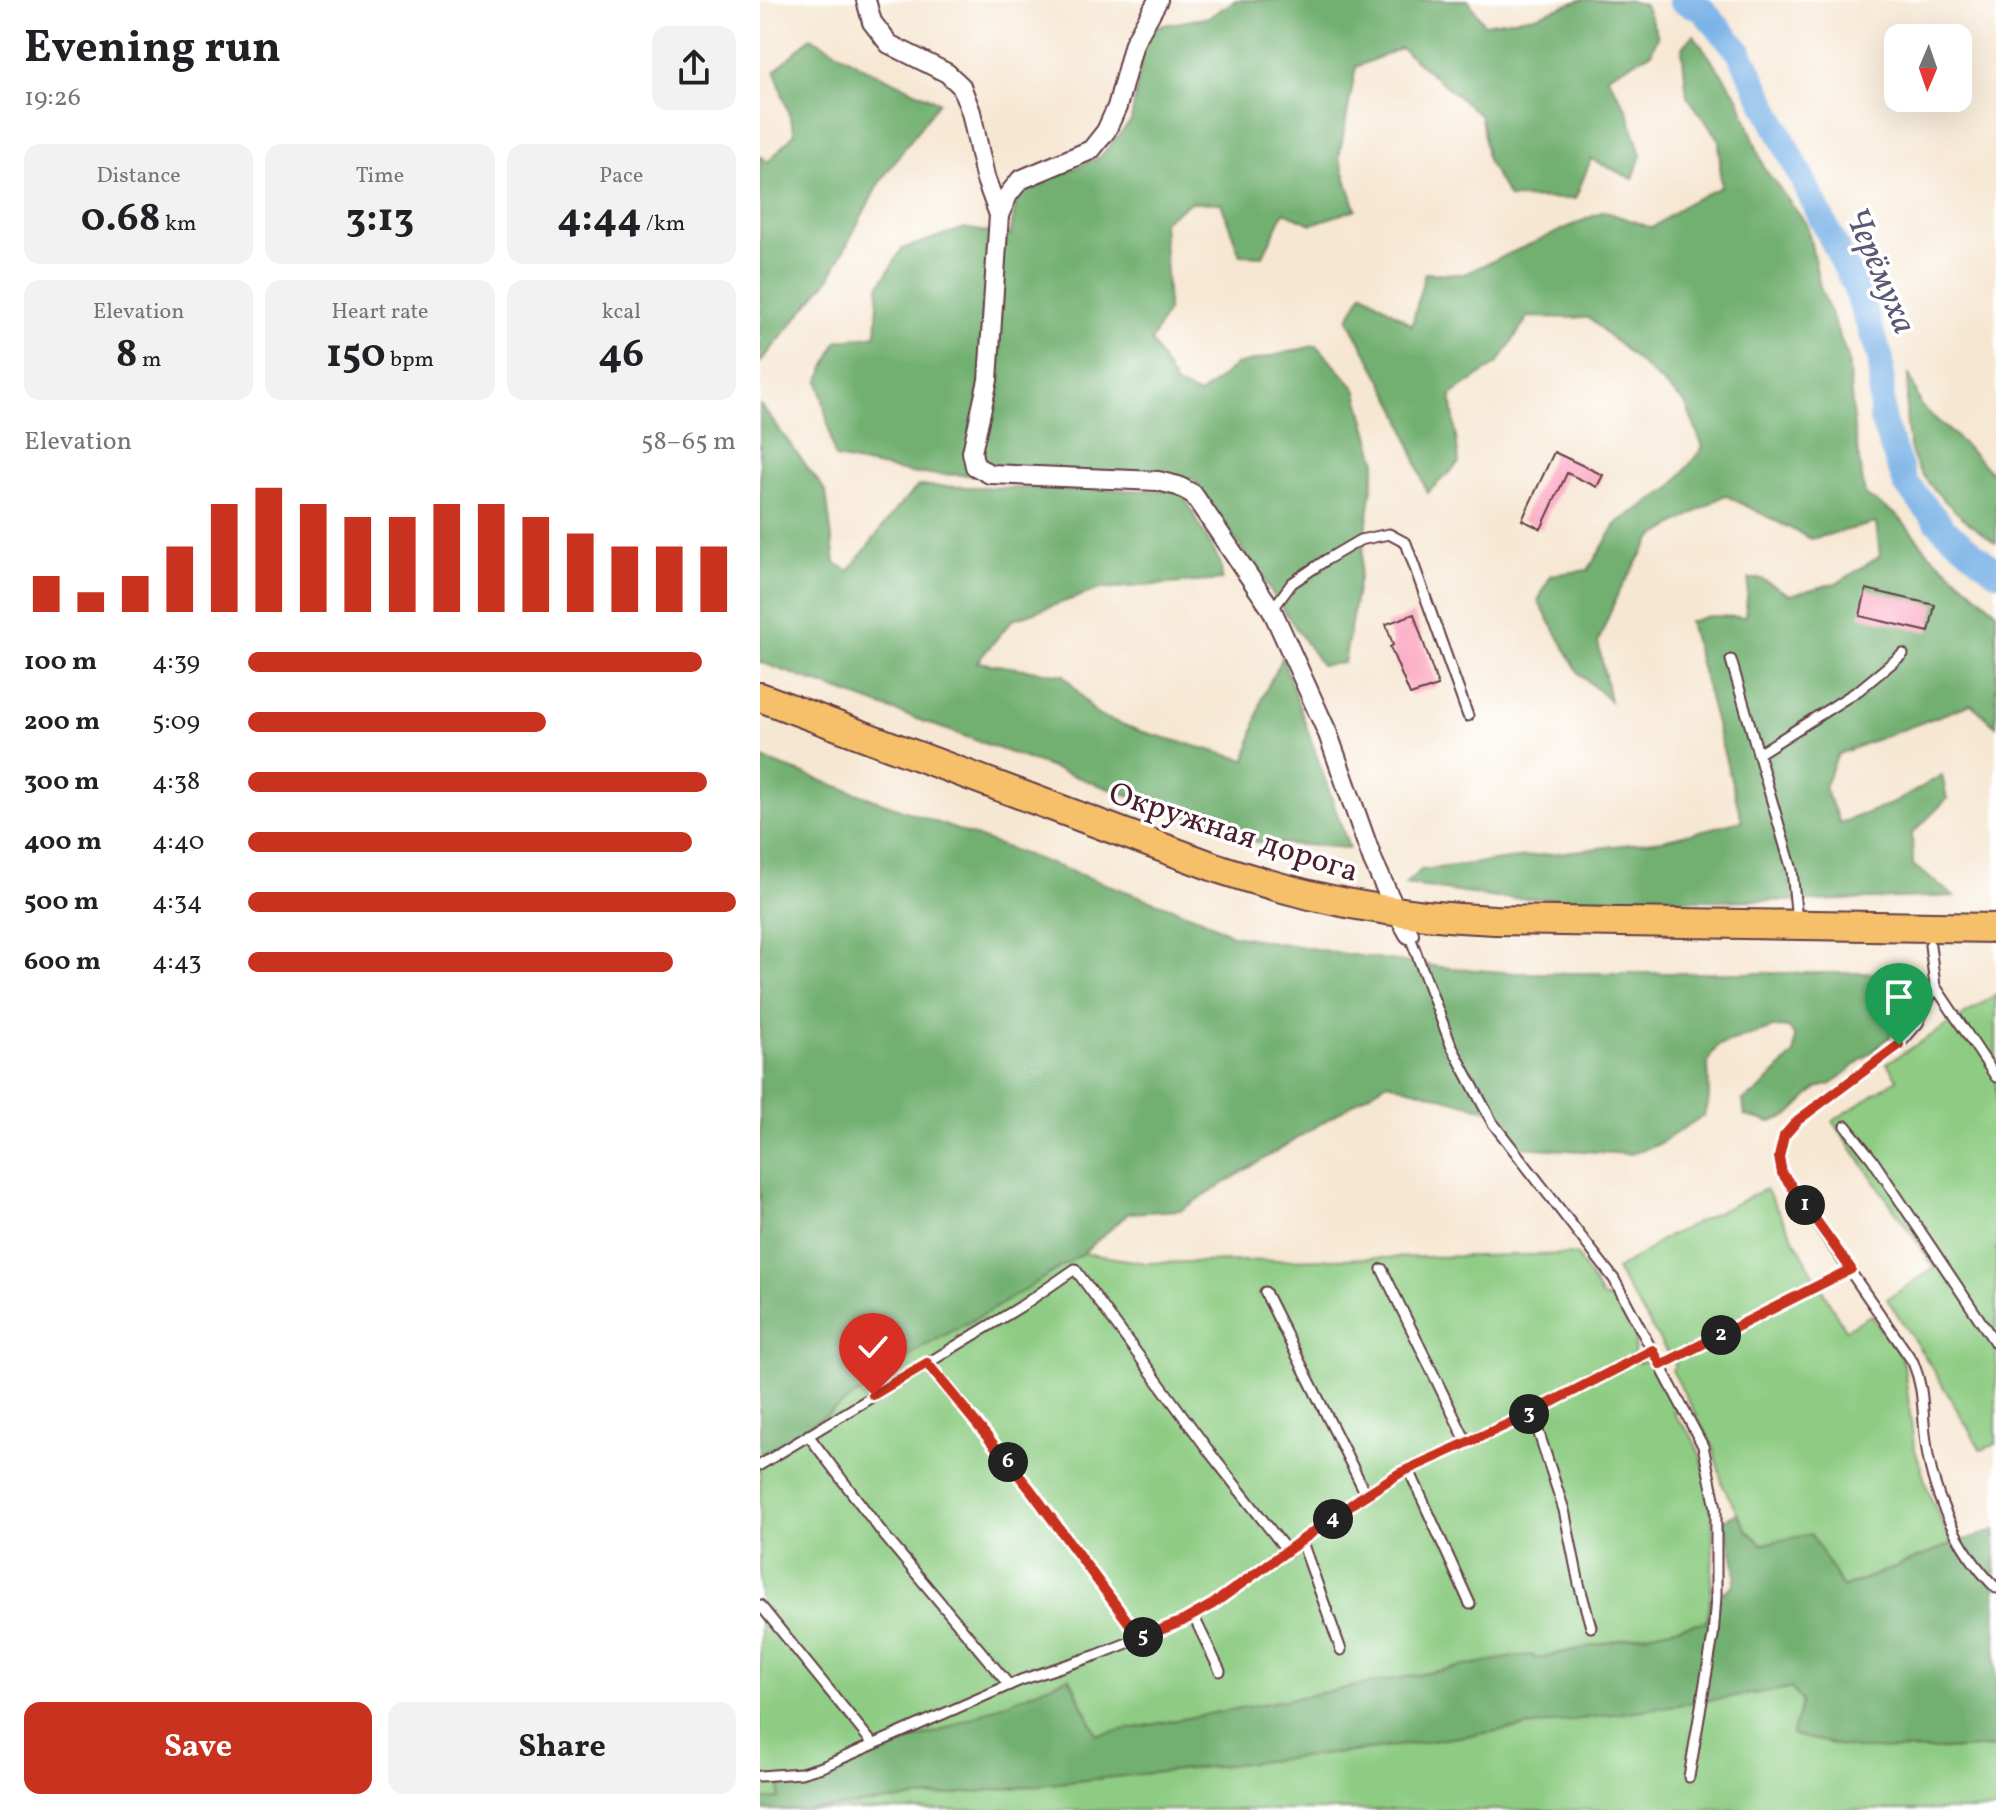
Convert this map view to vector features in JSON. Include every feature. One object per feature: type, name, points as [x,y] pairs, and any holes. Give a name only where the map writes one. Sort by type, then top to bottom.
[{"type":"main road","name":"Окружная дорога","points":[[760,697],[1239,875],[1403,923],[1494,939],[1996,946]]},
{"type":"main road","name":"Окружная дорога","points":[[760,718],[1244,897],[1350,925],[1495,920],[1996,928]]},
{"type":"street","points":[[866,0],[872,22],[889,44],[947,73],[961,86],[971,112],[985,177],[999,215]]},
{"type":"street","points":[[1158,0],[1134,43],[1117,107],[1106,131],[1091,150],[1020,180],[1008,195],[999,215],[988,380],[972,452],[975,466],[990,474],[1158,481],[1193,494],[1272,610],[1328,734],[1373,861],[1403,923]]},
{"type":"lane","points":[[1272,610],[1292,583],[1360,540],[1389,534],[1406,543],[1468,716]]},
{"type":"lane","points":[[1758,754],[1859,690],[1903,654]]},
{"type":"lane","points":[[1731,660],[1792,870],[1798,925]]},
{"type":"lane","points":[[1403,923],[1451,1045],[1492,1122],[1600,1260],[1653,1350],[1703,1446],[1716,1508],[1716,1597],[1713,1636],[1689,1777]]},
{"type":"lane","points":[[1930,945],[1935,986],[1996,1077]]},
{"type":"lane","points":[[1935,986],[1918,1023],[1899,1045],[1798,1120],[1784,1136],[1779,1157],[1782,1173],[1913,1362],[1922,1383],[1925,1436],[1931,1471],[1956,1536],[1996,1588]]},
{"type":"lane","points":[[1846,1126],[1872,1159],[1996,1344]]},
{"type":"lane","points":[[760,1465],[1020,1307],[1075,1269],[1214,1458],[1288,1552]]},
{"type":"lane","points":[[1382,1269],[1467,1443]]},
{"type":"lane","points":[[1661,1365],[1851,1269]]},
{"type":"lane","points":[[1265,1292],[1366,1494]]},
{"type":"lane","points":[[760,1776],[791,1774],[822,1767],[1009,1685],[1140,1638],[1193,1615],[1288,1552],[1366,1494],[1653,1350]]},
{"type":"lane","points":[[927,1363],[1030,1489],[1140,1638]]},
{"type":"lane","points":[[1532,1412],[1564,1510],[1591,1627]]},
{"type":"lane","points":[[808,1435],[884,1535],[1009,1685]]},
{"type":"lane","points":[[1409,1470],[1470,1604]]},
{"type":"lane","points":[[1302,1542],[1341,1650]]},
{"type":"lane","points":[[760,1605],[873,1744]]},
{"type":"lane","points":[[1193,1615],[1220,1671]]},
{"type":"green space","points":[[1236,0],[1468,0],[1484,24],[1535,16],[1580,0],[1627,0],[1645,5],[1658,36],[1651,53],[1607,76],[1627,110],[1641,155],[1633,179],[1591,159],[1575,199],[1509,198],[1487,160],[1481,116],[1401,48],[1356,67],[1339,157],[1356,209],[1312,224],[1284,212],[1263,256],[1240,255],[1221,203],[1191,202],[1163,221],[1168,309],[1151,341],[1176,385],[1200,395],[1236,365],[1317,345],[1356,389],[1376,460],[1344,663],[1321,665],[1194,479],[916,474],[835,458],[819,381],[837,341],[876,335],[879,286],[902,249],[964,228],[1010,236],[1018,193],[1100,157],[1131,121],[1147,28],[1209,17]]},
{"type":"green space","points":[[1694,35],[1738,97],[1764,168],[1807,225],[1820,287],[1848,358],[1854,429],[1865,495],[1898,516],[1929,553],[1996,611],[1996,726],[1971,704],[1838,754],[1824,787],[1840,823],[1894,803],[1942,775],[1947,799],[1912,834],[1913,865],[1954,896],[1813,901],[1497,898],[1405,884],[1421,870],[1662,840],[1742,821],[1689,622],[1708,616],[1745,617],[1749,579],[1762,579],[1790,595],[1839,582],[1880,556],[1876,523],[1811,539],[1725,495],[1652,538],[1618,593],[1598,642],[1610,701],[1579,673],[1538,601],[1551,575],[1588,570],[1617,523],[1671,488],[1703,447],[1685,403],[1589,318],[1528,317],[1498,363],[1451,395],[1459,463],[1427,493],[1398,410],[1348,319],[1363,292],[1412,325],[1425,273],[1464,274],[1604,211],[1652,228],[1687,203],[1721,187],[1719,140],[1687,96],[1682,48]]},
{"type":"green space","points":[[811,37],[867,69],[939,102],[879,183],[829,279],[760,363],[760,156],[768,162],[795,133],[775,71]]},
{"type":"green space","points":[[1909,374],[1922,407],[1996,477],[1996,543],[1947,503],[1917,466],[1909,444],[1907,424]]},
{"type":"green space","points":[[760,404],[826,492],[835,563],[849,571],[918,486],[1181,491],[1221,564],[1222,580],[1100,589],[1012,620],[977,662],[1064,675],[1097,715],[1140,731],[1246,760],[1262,698],[1282,657],[1349,848],[1256,842],[760,662]]},
{"type":"green space","points":[[760,758],[1202,919],[1232,935],[1440,967],[1516,973],[1883,973],[1895,1016],[1890,1037],[1832,1084],[1817,1088],[1788,1116],[1770,1122],[1745,1116],[1743,1100],[1757,1092],[1794,1054],[1795,1037],[1789,1028],[1776,1027],[1717,1046],[1708,1061],[1709,1097],[1704,1115],[1657,1145],[1630,1154],[1519,1147],[1502,1114],[1388,1082],[1181,1210],[1129,1213],[1083,1253],[995,1308],[919,1349],[869,1387],[760,1457]]},
{"type":"green space","points":[[1996,995],[1996,1444],[1981,1450],[1887,1299],[1935,1268],[1833,1121],[1897,1079],[1887,1063]]},
{"type":"green space","points":[[1766,1189],[1845,1330],[1871,1315],[1900,1355],[1914,1446],[1930,1496],[1952,1544],[1842,1588],[1762,1544],[1747,1530],[1723,1486],[1713,1447],[1672,1370],[1675,1365],[1616,1270],[1660,1240]]},
{"type":"green space","points":[[1083,1253],[1146,1263],[1576,1254],[1602,1297],[1614,1301],[1636,1338],[1634,1353],[1638,1363],[1648,1360],[1677,1411],[1673,1412],[1692,1437],[1701,1458],[1713,1527],[1708,1621],[1533,1659],[1518,1656],[1097,1735],[1070,1677],[940,1731],[897,1744],[849,1768],[805,1782],[780,1785],[779,1799],[760,1799],[760,1457],[869,1387],[919,1349],[995,1308]]},
{"type":"green space","points":[[1737,1513],[1747,1530],[1762,1544],[1811,1534],[1843,1588],[1995,1530],[1996,1747],[1857,1749],[1792,1735],[1802,1701],[1791,1688],[1376,1749],[805,1810],[760,1810],[760,1799],[779,1799],[780,1785],[805,1782],[849,1768],[897,1744],[940,1731],[1069,1677],[1097,1735],[1518,1656],[1533,1655],[1534,1659],[1707,1621],[1710,1600],[1731,1587],[1735,1579],[1724,1520]]},
{"type":"green space","points":[[1792,1688],[1802,1701],[1793,1734],[1941,1750],[1996,1747],[1996,1810],[805,1810],[1376,1749]]},
{"type":"building","points":[[1554,452],[1603,475],[1597,487],[1567,473],[1541,529],[1522,520]]},
{"type":"building","points":[[1866,589],[1935,605],[1929,632],[1860,616]]},
{"type":"building","points":[[1414,614],[1438,686],[1410,695],[1390,647],[1393,645],[1386,624]]},
{"type":"waterway","name":"Черёмуха","points":[[1681,0],[1703,10],[1740,53],[1854,284],[1881,359],[1882,419],[1906,484],[1944,529],[1996,572]]},
{"type":"route","points":[[873,1395],[927,1363],[1030,1489],[1140,1638],[1183,1621],[1213,1604],[1400,1473],[1517,1420],[1653,1350],[1661,1365],[1851,1269],[1782,1173],[1779,1157],[1784,1136],[1798,1120],[1899,1045]]}]
